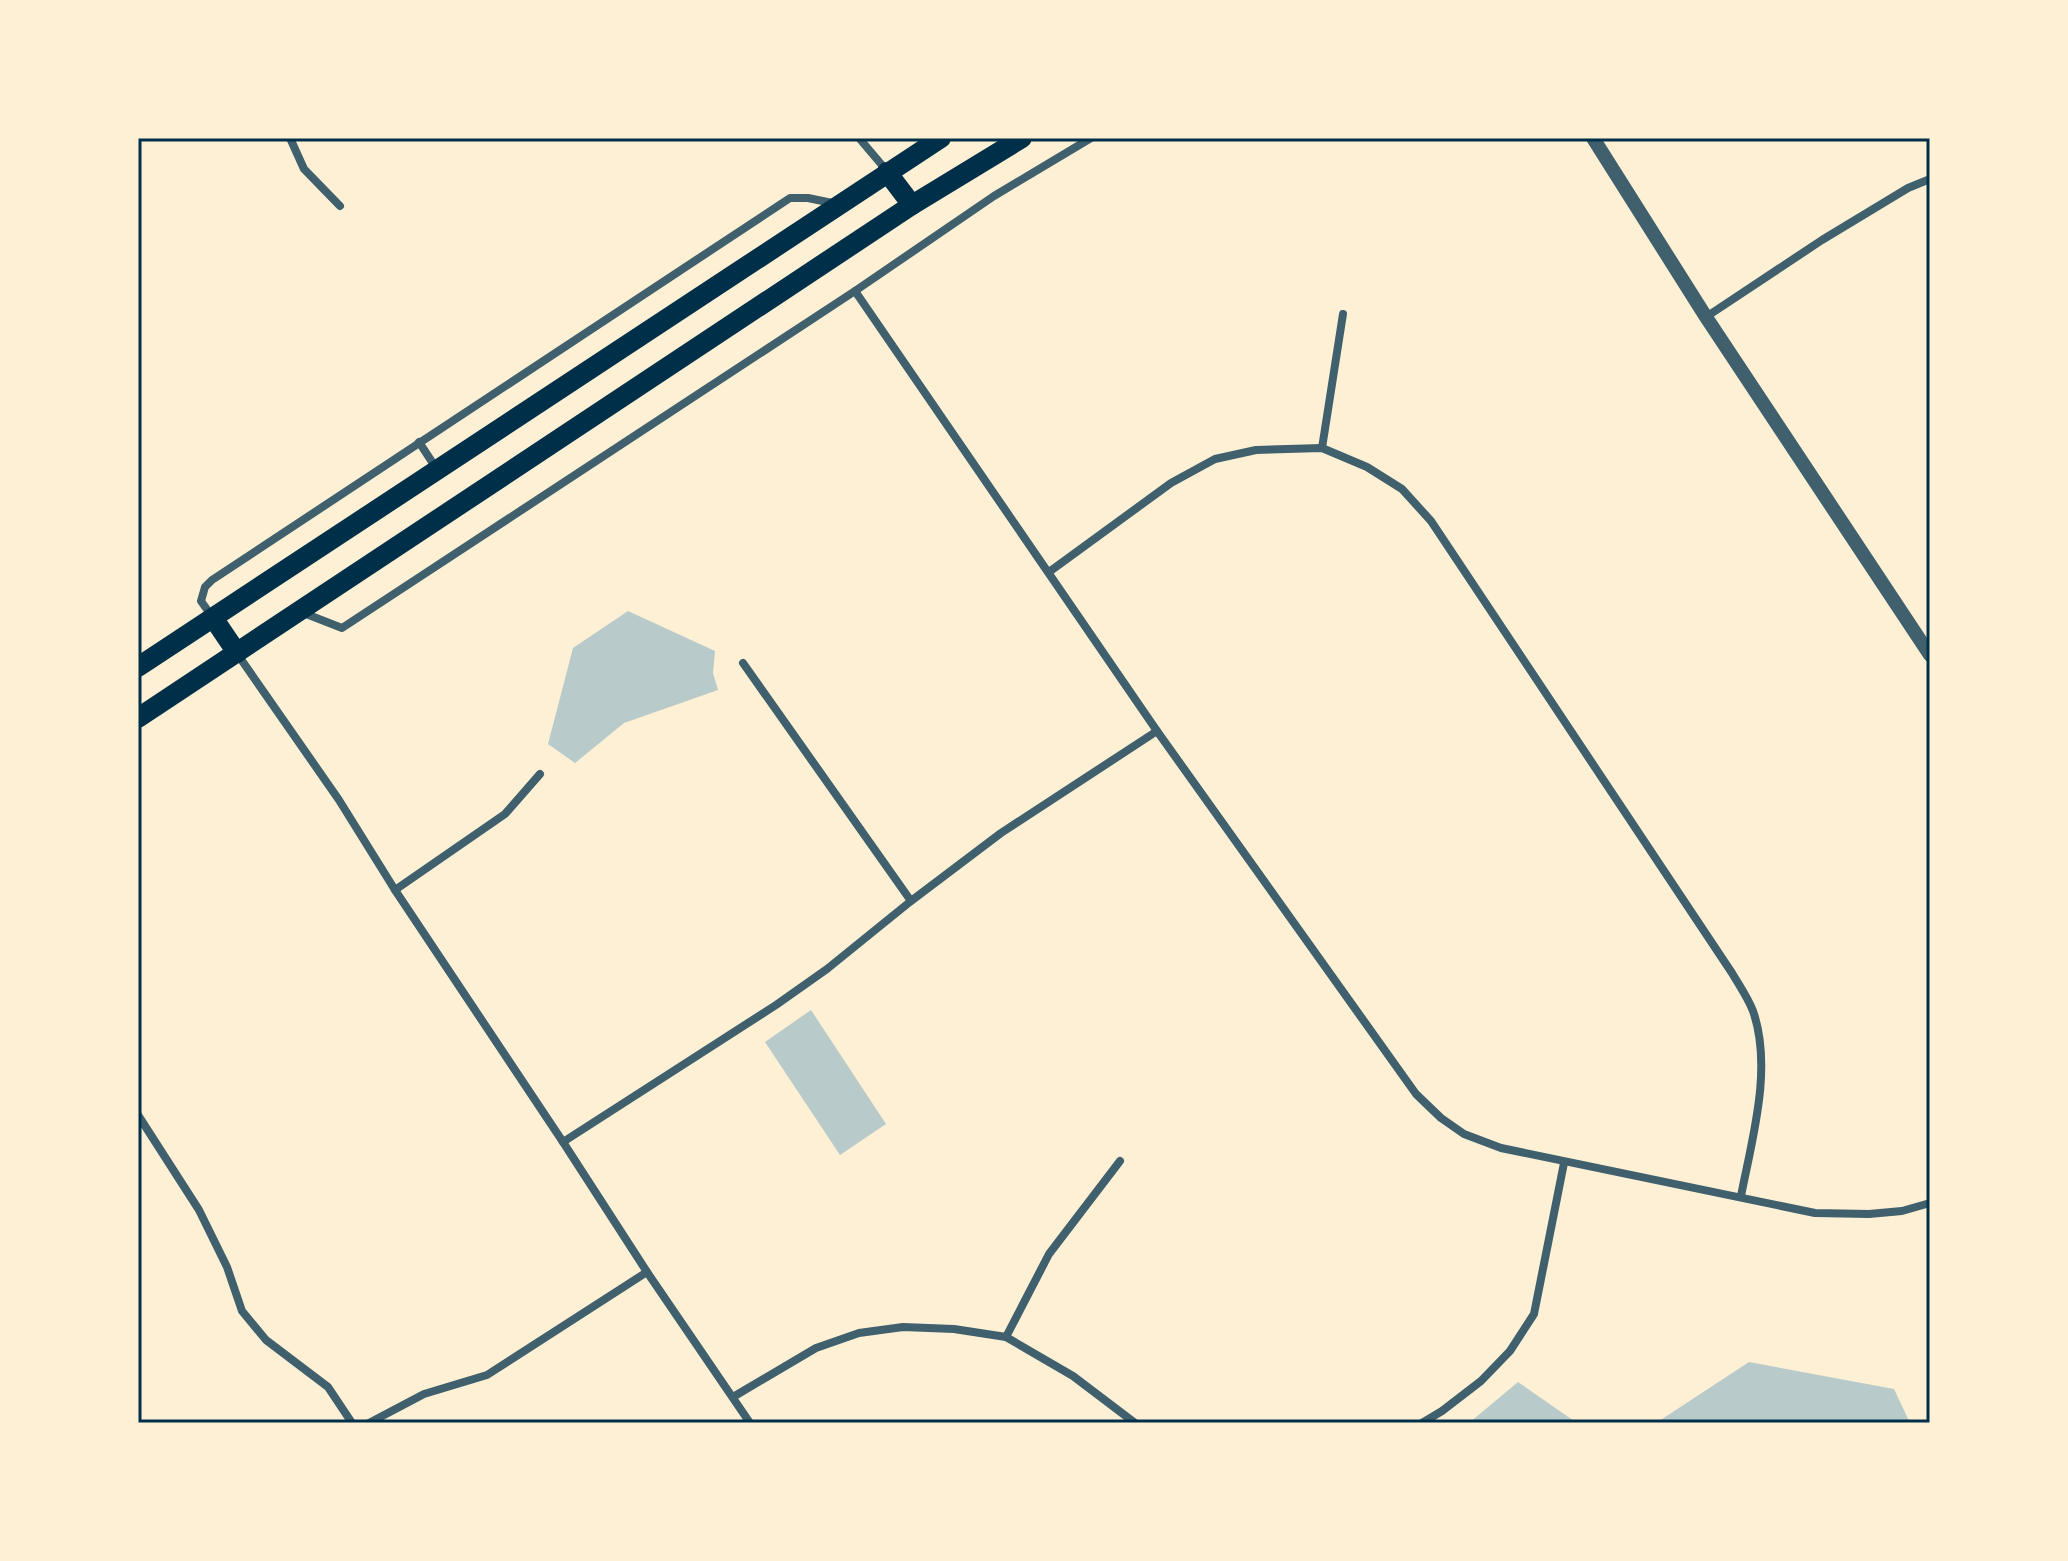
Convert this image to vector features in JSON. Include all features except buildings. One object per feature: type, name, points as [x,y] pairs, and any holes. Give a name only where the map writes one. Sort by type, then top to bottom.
[{"type":"main road","points":[[139,666],[941,138]]},
{"type":"main road","points":[[138,718],[912,205],[1022,138]]},
{"type":"main road","points":[[887,172],[912,205]]},
{"type":"main road","points":[[214,619],[237,653]]},
{"type":"street","points":[[290,138],[304,169],[340,206]]},
{"type":"street","points":[[859,138],[887,172]]},
{"type":"street","points":[[298,611],[342,628],[855,291],[994,196],[1091,138]]},
{"type":"street","points":[[1593,138],[1706,317],[1930,655]]},
{"type":"street","points":[[1706,317],[1822,240],[1908,188],[1930,179]]},
{"type":"street","points":[[214,619],[201,601],[205,587],[212,580],[419,442],[790,198],[808,198],[840,205]]},
{"type":"street","points":[[855,291],[1157,731],[1416,1094],[1441,1118],[1464,1134],[1501,1148],[1815,1213],[1869,1214],[1902,1211],[1930,1203]]},
{"type":"street","points":[[1322,448],[1343,314]]},
{"type":"street","points":[[419,442],[437,470]]},
{"type":"street","points":[[1049,572],[1171,483],[1215,459],[1256,450],[1322,448],[1367,467],[1402,489],[1431,521],[1732,973],[1753,1011],[1761,1046],[1762,1082],[1741,1196]]},
{"type":"street","points":[[237,653],[339,800],[647,1272],[750,1423]]},
{"type":"street","points":[[743,663],[911,901]]},
{"type":"street","points":[[563,1142],[776,1005],[1001,833],[1157,731]]},
{"type":"street","points":[[395,890],[505,814],[540,774]]},
{"type":"street","points":[[138,1115],[199,1210],[227,1267],[242,1311],[266,1340],[328,1387],[352,1423]]},
{"type":"street","points":[[1006,1337],[1049,1254],[1120,1161]]},
{"type":"street","points":[[1422,1423],[1481,1381],[1510,1351],[1534,1314],[1564,1163]]},
{"type":"street","points":[[369,1423],[424,1394],[487,1375],[647,1272]]},
{"type":"street","points":[[733,1397],[816,1348],[859,1333],[903,1327],[954,1329],[1006,1337],[1073,1376],[1135,1423]]},
{"type":"shaded area","points":[[628,611],[715,651],[713,673],[718,690],[624,723],[575,763],[548,744],[573,648]]},
{"type":"shaded area","points":[[811,1010],[886,1124],[840,1155],[765,1042]]},
{"type":"shaded area","points":[[1749,1362],[1894,1389],[1910,1423],[1656,1423]]},
{"type":"shaded area","points":[[1518,1382],[1577,1423],[1469,1423]]}]
